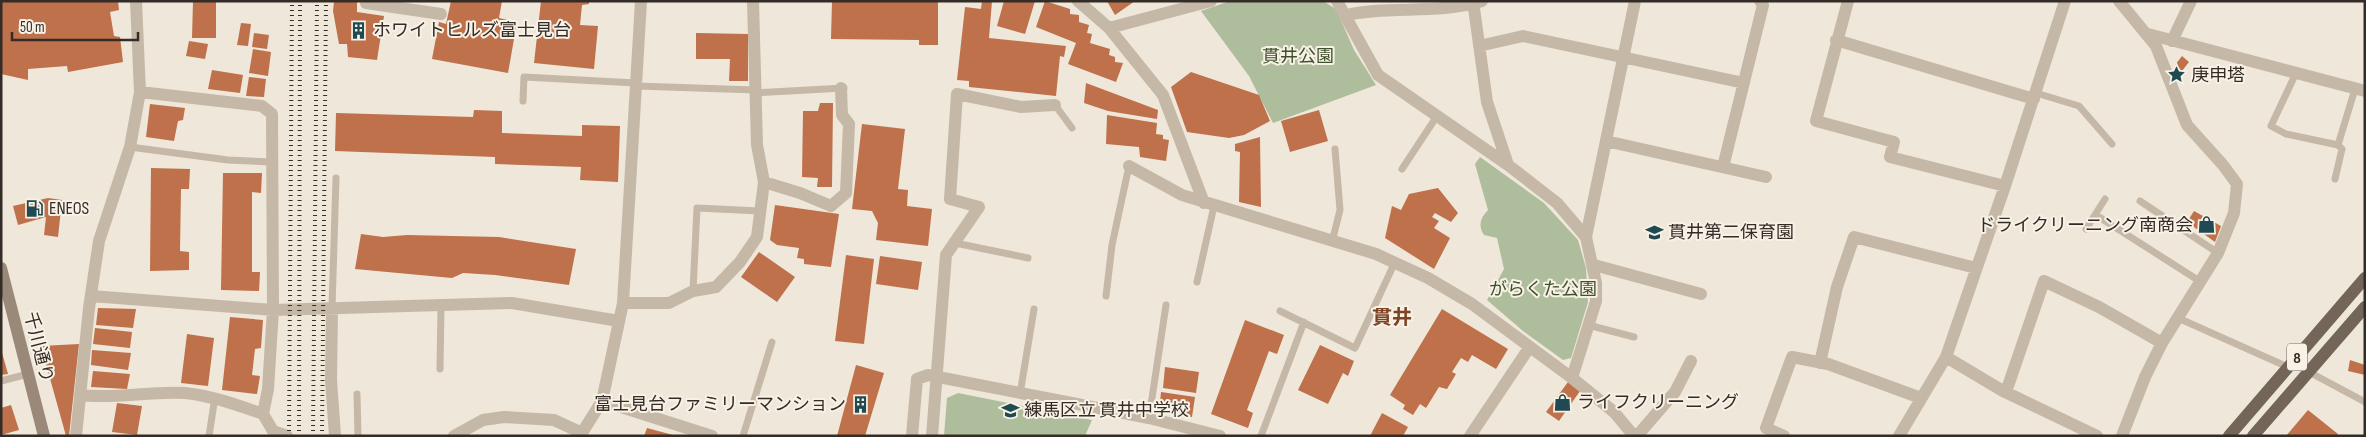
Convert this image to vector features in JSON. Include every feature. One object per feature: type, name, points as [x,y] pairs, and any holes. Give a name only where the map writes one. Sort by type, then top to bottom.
[{"type":"main road","name":"千川通り","points":[[1,268],[5,296],[28,374],[41,435]]},
{"type":"main road","name":"8","points":[[2229,436],[2365,278]]},
{"type":"main road","name":"8","points":[[2253,436],[2365,307]]},
{"type":"street","points":[[76,436],[99,240],[130,147],[140,92],[136,1]]},
{"type":"street","points":[[366,1],[366,3],[441,14]]},
{"type":"street","points":[[454,436],[468,432],[483,420],[522,418],[554,420],[586,433],[602,401],[623,303],[641,1]]},
{"type":"street","points":[[623,303],[669,304],[693,291],[716,286],[740,262],[757,237],[764,182],[757,145],[753,1]]},
{"type":"street","points":[[1078,1],[1109,28],[1163,95],[1209,204]]},
{"type":"street","points":[[1109,28],[1211,1]]},
{"type":"street","points":[[1337,1],[1378,75],[1508,165],[1557,203],[1586,237],[1594,265],[1596,301],[1572,378]]},
{"type":"street","points":[[1586,237],[1635,1]]},
{"type":"street","points":[[1723,167],[1763,6],[1760,1]]},
{"type":"street","points":[[1848,1],[1836,40],[1816,121],[1894,142],[1890,157],[2005,186]]},
{"type":"street","points":[[1901,435],[1946,357],[2005,186],[2065,1]]},
{"type":"street","points":[[2119,1],[2156,46],[2187,125],[2223,165],[2237,184],[2234,212],[2218,253],[2162,343],[2145,377],[2122,436]]},
{"type":"street","points":[[2172,41],[2191,1]]},
{"type":"street","points":[[1346,16],[1385,10],[1432,10],[1476,2],[1479,46],[1487,102],[1508,165]]},
{"type":"street","points":[[2148,34],[2360,90]]},
{"type":"street","points":[[1479,46],[1523,36],[1744,83]]},
{"type":"street","points":[[1836,40],[2035,96]]},
{"type":"street","points":[[764,182],[800,193],[831,206],[846,193],[850,124],[842,115],[844,88]]},
{"type":"street","points":[[140,92],[262,106],[272,114],[273,310],[268,389],[263,414]]},
{"type":"street","points":[[932,436],[946,255],[980,206],[950,199],[957,94],[1021,107],[1054,105]]},
{"type":"street","points":[[1606,141],[1766,177]]},
{"type":"street","points":[[1129,166],[1182,195],[1376,254],[1395,262],[1472,304],[1572,378],[1614,412],[1636,436],[1675,392],[1692,361]]},
{"type":"street","points":[[1820,363],[1837,287],[1854,236],[1976,268]]},
{"type":"street","points":[[1594,265],[1701,294]]},
{"type":"street","points":[[2006,392],[2044,281],[2099,307],[2162,343]]},
{"type":"street","points":[[91,296],[273,310],[512,303],[620,321]]},
{"type":"street","points":[[332,309],[331,380],[335,436]]},
{"type":"street","points":[[1470,436],[1529,348]]},
{"type":"street","points":[[1784,436],[1766,428],[1792,357],[1820,363],[1921,398]]},
{"type":"street","points":[[1946,357],[2006,392],[2097,436]]},
{"type":"street","points":[[912,436],[917,379],[928,375],[1149,418],[1220,436]]},
{"type":"street","points":[[80,395],[97,397],[183,393],[215,397],[263,414],[273,431],[287,436]]},
{"type":"street","points":[[602,401],[712,436]]},
{"type":"lane","points":[[2296,73],[2271,126],[2286,134],[2338,145],[2342,149],[2335,179]]},
{"type":"lane","points":[[523,101],[524,77],[755,92],[844,88]]},
{"type":"lane","points":[[2338,145],[2360,90]]},
{"type":"lane","points":[[2035,96],[2079,106],[2112,144]]},
{"type":"lane","points":[[1054,105],[1072,128]]},
{"type":"lane","points":[[1402,169],[1437,116]]},
{"type":"lane","points":[[130,147],[228,160],[272,162]]},
{"type":"lane","points":[[1332,242],[1340,210],[1335,149]]},
{"type":"lane","points":[[1106,296],[1112,245],[1129,166]]},
{"type":"lane","points":[[332,309],[336,178]]},
{"type":"lane","points":[[2086,229],[2105,199]]},
{"type":"lane","points":[[2140,200],[2218,253]]},
{"type":"lane","points":[[1197,282],[1209,204]]},
{"type":"lane","points":[[693,291],[697,208],[760,211]]},
{"type":"lane","points":[[2096,215],[2201,282]]},
{"type":"lane","points":[[955,243],[1028,258]]},
{"type":"lane","points":[[1280,311],[1355,348],[1395,262]]},
{"type":"lane","points":[[1149,418],[1166,305]]},
{"type":"lane","points":[[440,369],[441,306]]},
{"type":"lane","points":[[1020,394],[1034,309]]},
{"type":"lane","points":[[2178,318],[2288,367]]},
{"type":"lane","points":[[1261,436],[1304,322]]},
{"type":"lane","points":[[1588,325],[1634,336]]},
{"type":"lane","points":[[743,436],[772,342]]},
{"type":"lane","points":[[2309,372],[2365,402]]},
{"type":"lane","points":[[1,381],[28,374]]},
{"type":"lane","points":[[358,394],[358,436]]},
{"type":"lane","points":[[209,436],[215,397]]},
{"type":"green space","name":"貫井公園","points":[[1230,1],[1323,1],[1336,9],[1354,50],[1376,85],[1273,123],[1249,76],[1201,11]]},
{"type":"green space","name":"がらくた公園","points":[[1480,157],[1544,203],[1578,240],[1586,268],[1588,302],[1571,358],[1563,360],[1523,331],[1487,300],[1504,269],[1497,238],[1484,235],[1481,228],[1483,216],[1488,210],[1475,164]]},
{"type":"green space","name":"練馬区立 貫井中学校","points":[[958,393],[1092,420],[1085,436],[944,436],[947,398]]},
{"type":"building","points":[[1,1],[118,1],[119,10],[110,12],[114,36],[120,37],[123,62],[68,72],[67,66],[28,69],[28,80],[1,74]]},
{"type":"building","points":[[193,1],[216,1],[216,38],[192,38]]},
{"type":"building","name":"ホワイトヒルズ富士見台","points":[[334,1],[357,1],[357,12],[384,16],[377,60],[348,57],[347,44],[339,44],[333,11]]},
{"type":"building","points":[[451,1],[502,1],[499,18],[517,22],[508,73],[432,59],[439,22],[446,24]]},
{"type":"building","points":[[541,1],[589,1],[589,4],[582,5],[580,25],[598,26],[594,69],[534,63]]},
{"type":"building","points":[[832,1],[938,1],[938,45],[919,45],[919,40],[831,39]]},
{"type":"building","points":[[982,1],[992,1],[989,38],[1066,46],[1064,57],[1060,56],[1056,96],[969,87],[969,81],[957,80],[965,7],[981,9]]},
{"type":"building","points":[[1004,1],[1035,1],[1025,34],[997,26]]},
{"type":"building","points":[[1045,1],[1070,9],[1070,14],[1079,15],[1079,22],[1089,25],[1087,33],[1092,34],[1090,43],[1110,49],[1109,55],[1115,57],[1115,62],[1123,63],[1116,82],[1068,64],[1076,43],[1036,27]]},
{"type":"building","points":[[1107,1],[1135,1],[1115,15]]},
{"type":"building","points":[[241,23],[251,24],[248,46],[237,45]]},
{"type":"building","points":[[254,33],[269,35],[267,49],[252,47]]},
{"type":"building","points":[[696,33],[748,34],[748,81],[729,81],[730,59],[696,59]]},
{"type":"building","points":[[189,41],[208,44],[205,59],[186,56]]},
{"type":"building","points":[[253,49],[271,52],[268,76],[249,73]]},
{"type":"building","points":[[2182,56],[2189,62],[2182,71],[2175,65]]},
{"type":"building","points":[[212,70],[243,75],[240,93],[208,89]]},
{"type":"building","points":[[1191,72],[1259,95],[1270,121],[1244,135],[1229,138],[1187,132],[1171,87]]},
{"type":"building","points":[[249,77],[266,79],[264,97],[246,96]]},
{"type":"building","points":[[1086,83],[1158,110],[1157,119],[1108,111],[1084,103]]},
{"type":"building","points":[[820,103],[833,103],[832,187],[817,187],[818,178],[802,177],[803,111],[818,111]]},
{"type":"building","points":[[150,104],[185,108],[183,120],[178,121],[174,141],[146,137]]},
{"type":"building","points":[[474,110],[502,111],[502,133],[582,136],[582,125],[620,126],[618,182],[580,180],[581,167],[495,164],[495,157],[335,151],[336,113],[473,117]]},
{"type":"building","points":[[1319,110],[1328,141],[1290,152],[1281,121]]},
{"type":"building","points":[[1107,115],[1157,123],[1156,134],[1163,135],[1163,139],[1169,140],[1166,161],[1140,157],[1139,147],[1106,144]]},
{"type":"building","points":[[862,124],[905,129],[898,189],[908,190],[907,206],[932,209],[928,246],[876,240],[878,223],[872,211],[852,209]]},
{"type":"building","points":[[1260,137],[1261,207],[1239,202],[1240,152],[1235,151],[1235,144]]},
{"type":"building","points":[[151,168],[190,169],[189,189],[181,189],[180,251],[189,252],[189,270],[150,271]]},
{"type":"building","points":[[223,173],[262,173],[261,193],[252,192],[252,272],[260,272],[259,291],[221,290]]},
{"type":"building","points":[[1438,188],[1458,213],[1451,222],[1435,213],[1432,217],[1439,221],[1434,228],[1450,238],[1434,269],[1385,238],[1392,206],[1401,210],[1409,194]]},
{"type":"building","points":[[48,198],[62,200],[58,237],[44,235],[46,217],[18,225],[13,206]]},
{"type":"building","points":[[775,205],[839,214],[831,267],[804,264],[804,259],[797,258],[799,248],[777,245],[770,240]]},
{"type":"building","points":[[2194,211],[2221,226],[2215,242],[2187,222]]},
{"type":"building","points":[[361,234],[383,237],[407,235],[499,237],[576,249],[569,285],[495,275],[463,273],[452,278],[355,269]]},
{"type":"building","points":[[759,252],[795,277],[777,302],[741,277]]},
{"type":"building","points":[[846,255],[874,259],[864,344],[835,341]]},
{"type":"building","points":[[880,256],[922,262],[918,290],[876,284]]},
{"type":"building","points":[[98,308],[136,309],[133,328],[96,325]]},
{"type":"building","points":[[1442,309],[1508,349],[1496,369],[1472,355],[1468,362],[1461,358],[1452,372],[1456,374],[1447,389],[1439,387],[1426,408],[1420,404],[1413,415],[1403,409],[1405,405],[1390,395]]},
{"type":"building","points":[[230,317],[263,320],[261,348],[255,349],[252,375],[260,376],[257,394],[222,390]]},
{"type":"building","points":[[1245,320],[1284,335],[1277,354],[1269,351],[1247,410],[1253,413],[1248,428],[1211,414]]},
{"type":"building","points":[[95,328],[132,332],[130,348],[93,344]]},
{"type":"building","points":[[187,334],[214,338],[208,386],[181,383]]},
{"type":"building","points":[[79,344],[69,436],[66,436],[41,346]]},
{"type":"building","points":[[1320,345],[1354,361],[1348,376],[1343,373],[1328,404],[1298,390]]},
{"type":"building","points":[[1,349],[8,374],[1,375]]},
{"type":"building","points":[[92,350],[131,353],[128,370],[91,365]]},
{"type":"building","points":[[2350,360],[2365,365],[2365,375],[2348,371]]},
{"type":"building","name":"富士見台ファミリーマンション","points":[[856,365],[884,373],[865,436],[837,436]]},
{"type":"building","points":[[1165,367],[1199,372],[1196,393],[1163,388]]},
{"type":"building","points":[[93,371],[130,374],[127,389],[91,387]]},
{"type":"building","name":"ライフクリーニング","points":[[1568,382],[1580,391],[1559,421],[1546,412]]},
{"type":"building","points":[[1161,392],[1195,397],[1192,417],[1159,412]]},
{"type":"building","points":[[117,403],[142,406],[137,435],[112,432]]},
{"type":"building","points":[[11,405],[19,430],[1,435],[1,408]]},
{"type":"building","points":[[2308,410],[2338,434],[2337,436],[2286,436]]},
{"type":"building","points":[[1382,413],[1408,427],[1403,436],[1370,436]]},
{"type":"building","points":[[647,428],[673,435],[673,436],[644,436]]},
{"type":"railway","points":[[289,436],[292,1]]},
{"type":"railway","points":[[299,436],[300,1]]},
{"type":"railway","points":[[313,436],[317,1]]},
{"type":"railway","points":[[322,436],[326,1]]},
{"type":"place","name":"ホワイトヒルズ富士見台","points":[[359,30]]},
{"type":"place","name":"庚申塔","points":[[2177,75]]},
{"type":"place","name":"ENEOS","points":[[35,208]]},
{"type":"place","name":"ドライクリーニング南商会","points":[[2207,225]]},
{"type":"place","name":"貫井第二保育園","points":[[1654,232]]},
{"type":"place","name":"ライフクリーニング","points":[[1563,402]]},
{"type":"place","name":"富士見台ファミリーマンション","points":[[860,404]]},
{"type":"place","name":"練馬区立 貫井中学校","points":[[1010,410]]},
{"type":"district","name":"貫井","points":[[1392,317]]}]
